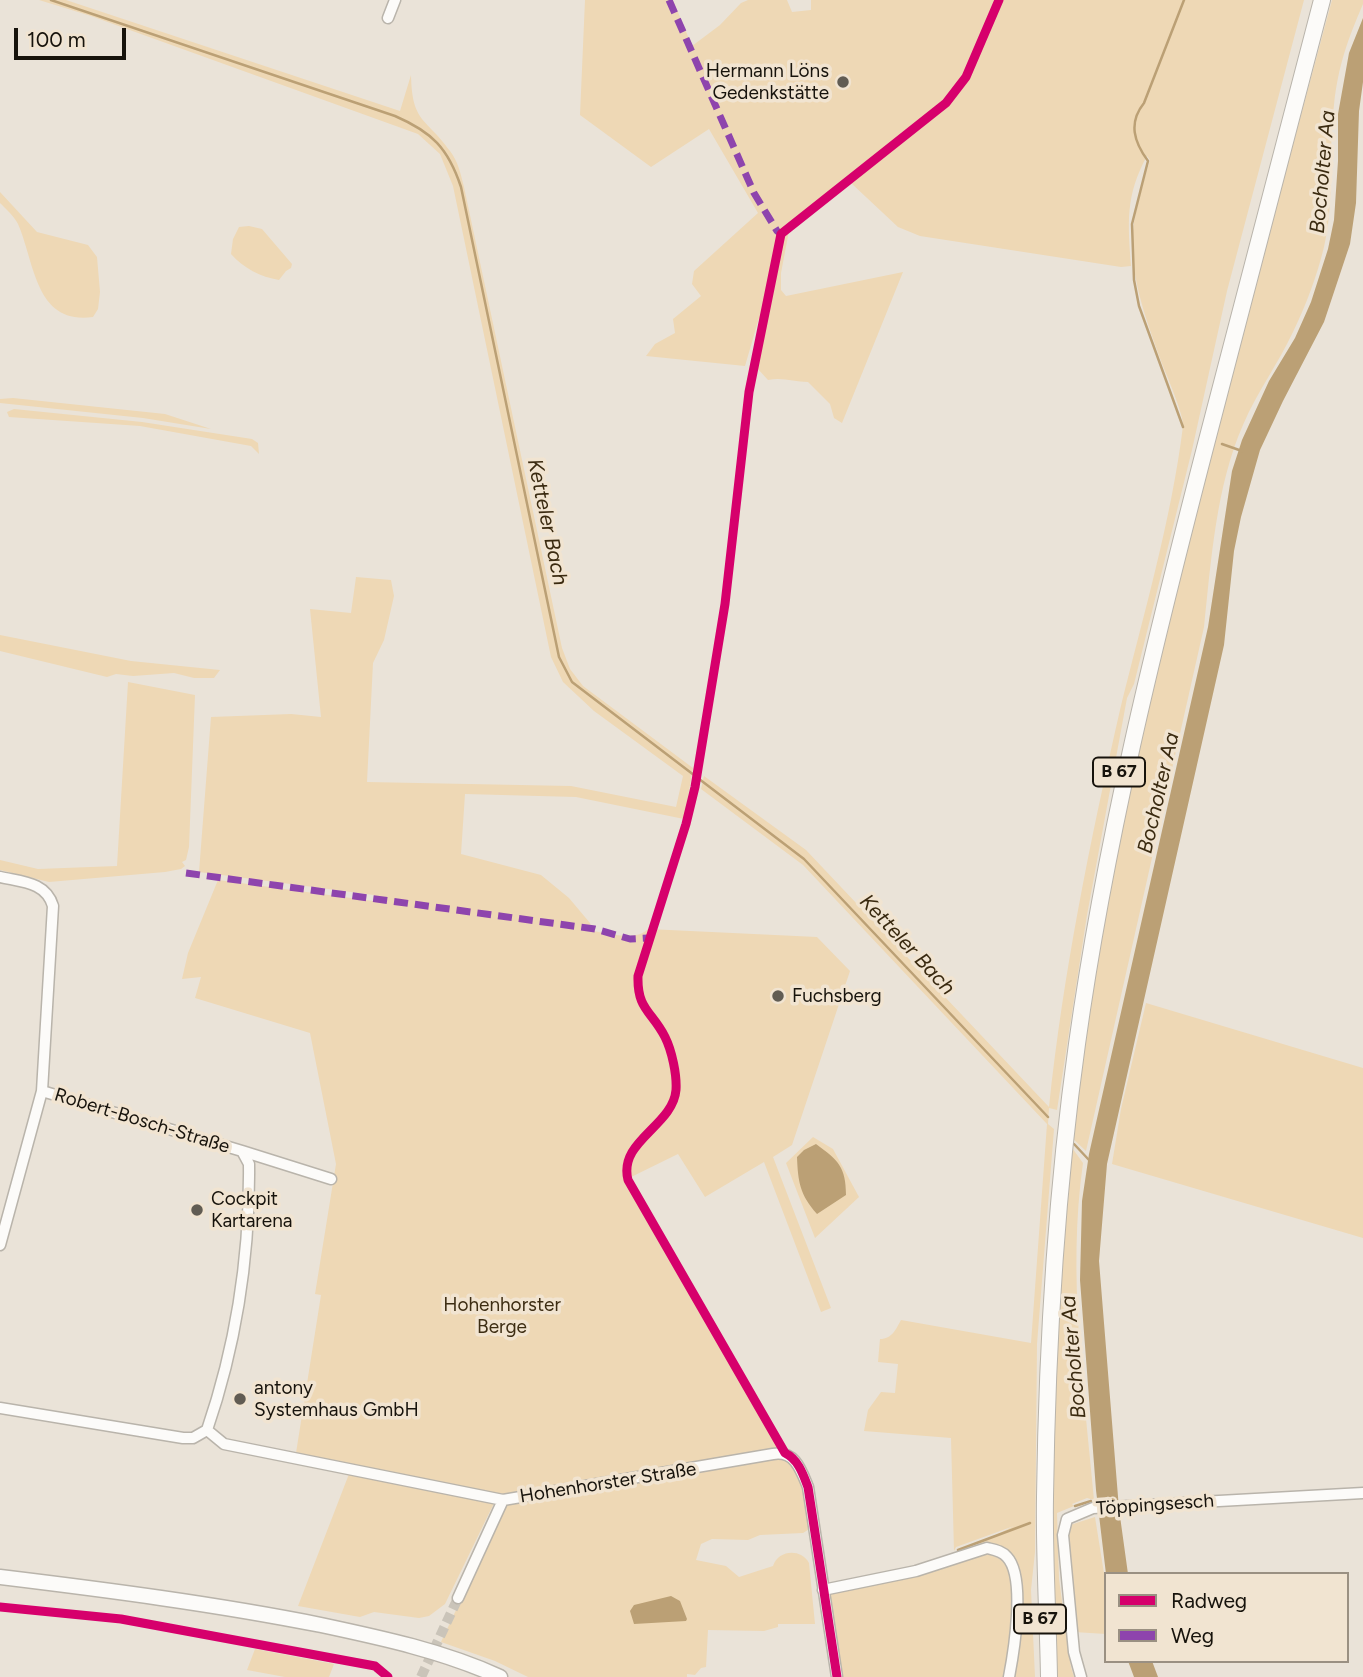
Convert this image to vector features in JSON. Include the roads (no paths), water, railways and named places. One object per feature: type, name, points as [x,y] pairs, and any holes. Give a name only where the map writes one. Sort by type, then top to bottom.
[{"type":"highway","name":"B 67","points":[[1042,1677],[1039,1502],[1044,1331],[1053,1209],[1072,1043],[1093,906],[1122,757],[1156,616],[1315,0]]},
{"type":"highway","name":"B 67","points":[[1049,1677],[1045,1501],[1049,1331],[1059,1206],[1077,1044],[1129,758],[1162,617],[1322,0]]},
{"type":"main road","points":[[0,1577],[144,1595],[283,1618],[409,1645],[453,1658],[500,1677]]},
{"type":"street","points":[[388,18],[395,0]]},
{"type":"street","name":"Robert-Bosch-Straße","points":[[0,877],[43,888],[50,896],[53,906],[43,1091],[0,1241]]},
{"type":"street","name":"Robert-Bosch-Straße","points":[[43,1091],[331,1179]]},
{"type":"street","name":"Robert-Bosch-Straße","points":[[207,1430],[230,1346],[246,1251],[249,1164],[242,1151]]},
{"type":"street","points":[[0,1408],[183,1438],[193,1438],[207,1430]]},
{"type":"street","name":"Hohenhorster Straße","points":[[207,1430],[213,1438],[224,1444],[503,1500],[785,1453],[795,1460],[808,1487],[838,1677]]},
{"type":"street","name":"Töppingsesch","points":[[1081,1677],[1073,1652],[1063,1526],[1067,1519],[1093,1508],[1125,1505],[1363,1493]]},
{"type":"street","points":[[458,1598],[503,1500]]},
{"type":"street","points":[[823,1590],[916,1571],[987,1548],[998,1551],[1007,1557],[1016,1576],[1015,1631],[1009,1677]]},
{"type":"waterway","name":"Ketteler Bach","points":[[51,0],[395,116],[419,128],[437,143],[450,162],[461,187],[559,657],[572,682],[804,859],[1048,1117]]},
{"type":"waterway","points":[[1183,427],[1139,306],[1134,280],[1132,224],[1148,161],[1136,140],[1136,118],[1184,0]]},
{"type":"waterway","points":[[1222,444],[1242,451]]},
{"type":"waterway","points":[[1074,1144],[1089,1160]]},
{"type":"waterway","points":[[1075,1506],[1091,1501]]},
{"type":"waterway","points":[[958,1550],[1030,1523]]},
{"type":"tunnel","points":[[421,1677],[458,1598]]},
{"type":"place","name":"Hermann Löns Gedenkstätte","points":[[843,82]]},
{"type":"place","name":"Fuchsberg","points":[[778,996]]},
{"type":"place","name":"Cockpit Kartarena","points":[[197,1210]]},
{"type":"place","name":"antony Systemhaus GmbH","points":[[240,1399]]},
{"type":"water label","name":"Bocholter Aa","points":[[1323,172]]},
{"type":"water label","name":"Bocholter Aa","points":[[1159,793]]},
{"type":"water label","name":"Bocholter Aa","points":[[1074,1357]]},
{"type":"park label","name":"Hohenhorster Berge","points":[[502,1316]]}]
